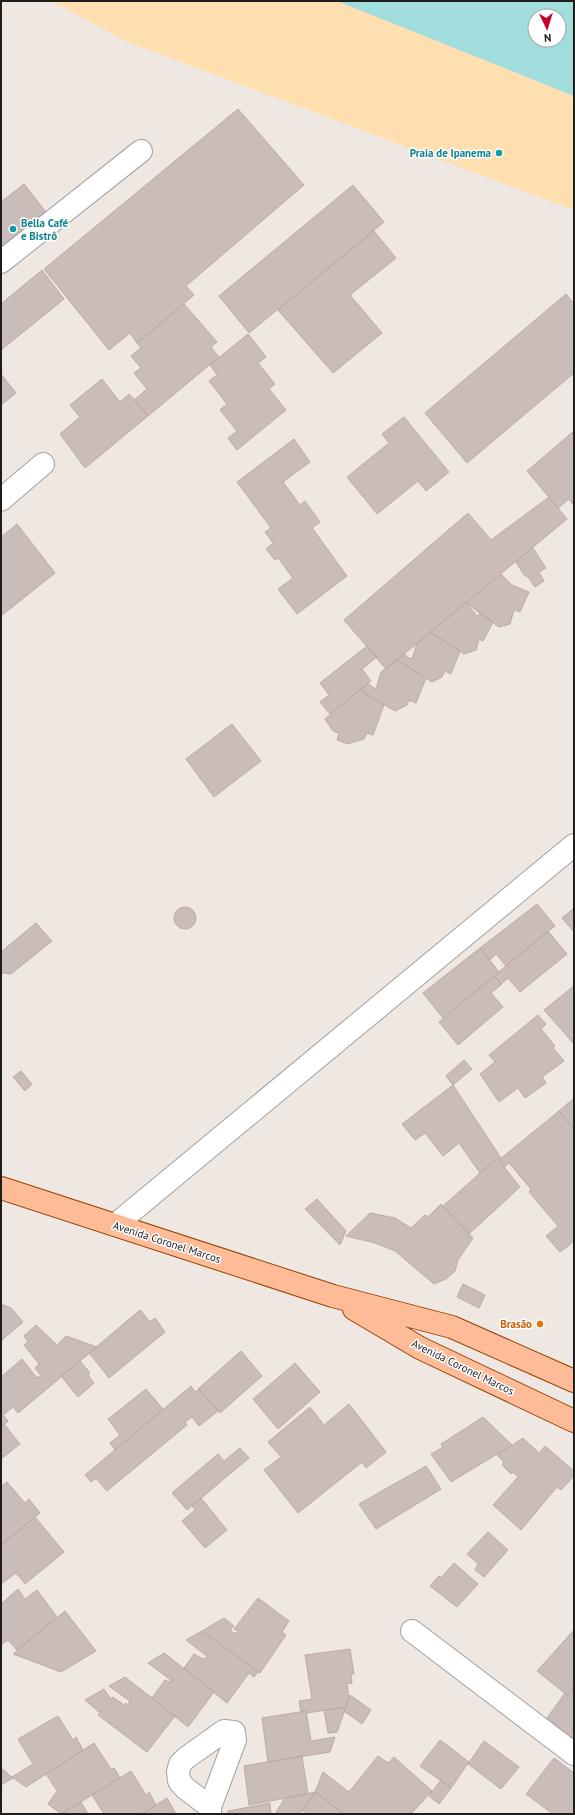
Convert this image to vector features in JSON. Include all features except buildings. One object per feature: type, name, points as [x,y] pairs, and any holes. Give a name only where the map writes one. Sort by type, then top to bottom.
[{"type":"main road","name":"Avenida Coronel Marcos","points":[[1,1188],[333,1296],[452,1327],[574,1381]]},
{"type":"main road","name":"Avenida Coronel Marcos","points":[[333,1296],[420,1348],[572,1415]]},
{"type":"street","points":[[1,262],[141,151]]},
{"type":"street","points":[[1,500],[43,464]]},
{"type":"street","points":[[115,1225],[574,845]]},
{"type":"street","points":[[412,1631],[574,1754]]},
{"type":"sand","name":"Praia de Ipanema","points":[[52,1],[337,1],[574,96],[574,210],[125,41]]},
{"type":"water","points":[[337,1],[574,1],[574,96]]},
{"type":"place","name":"Praia de Ipanema","points":[[499,153]]},
{"type":"place","name":"Bella Café e Bistrô","points":[[13,229]]},
{"type":"place","name":"Brasão","points":[[540,1324]]}]
